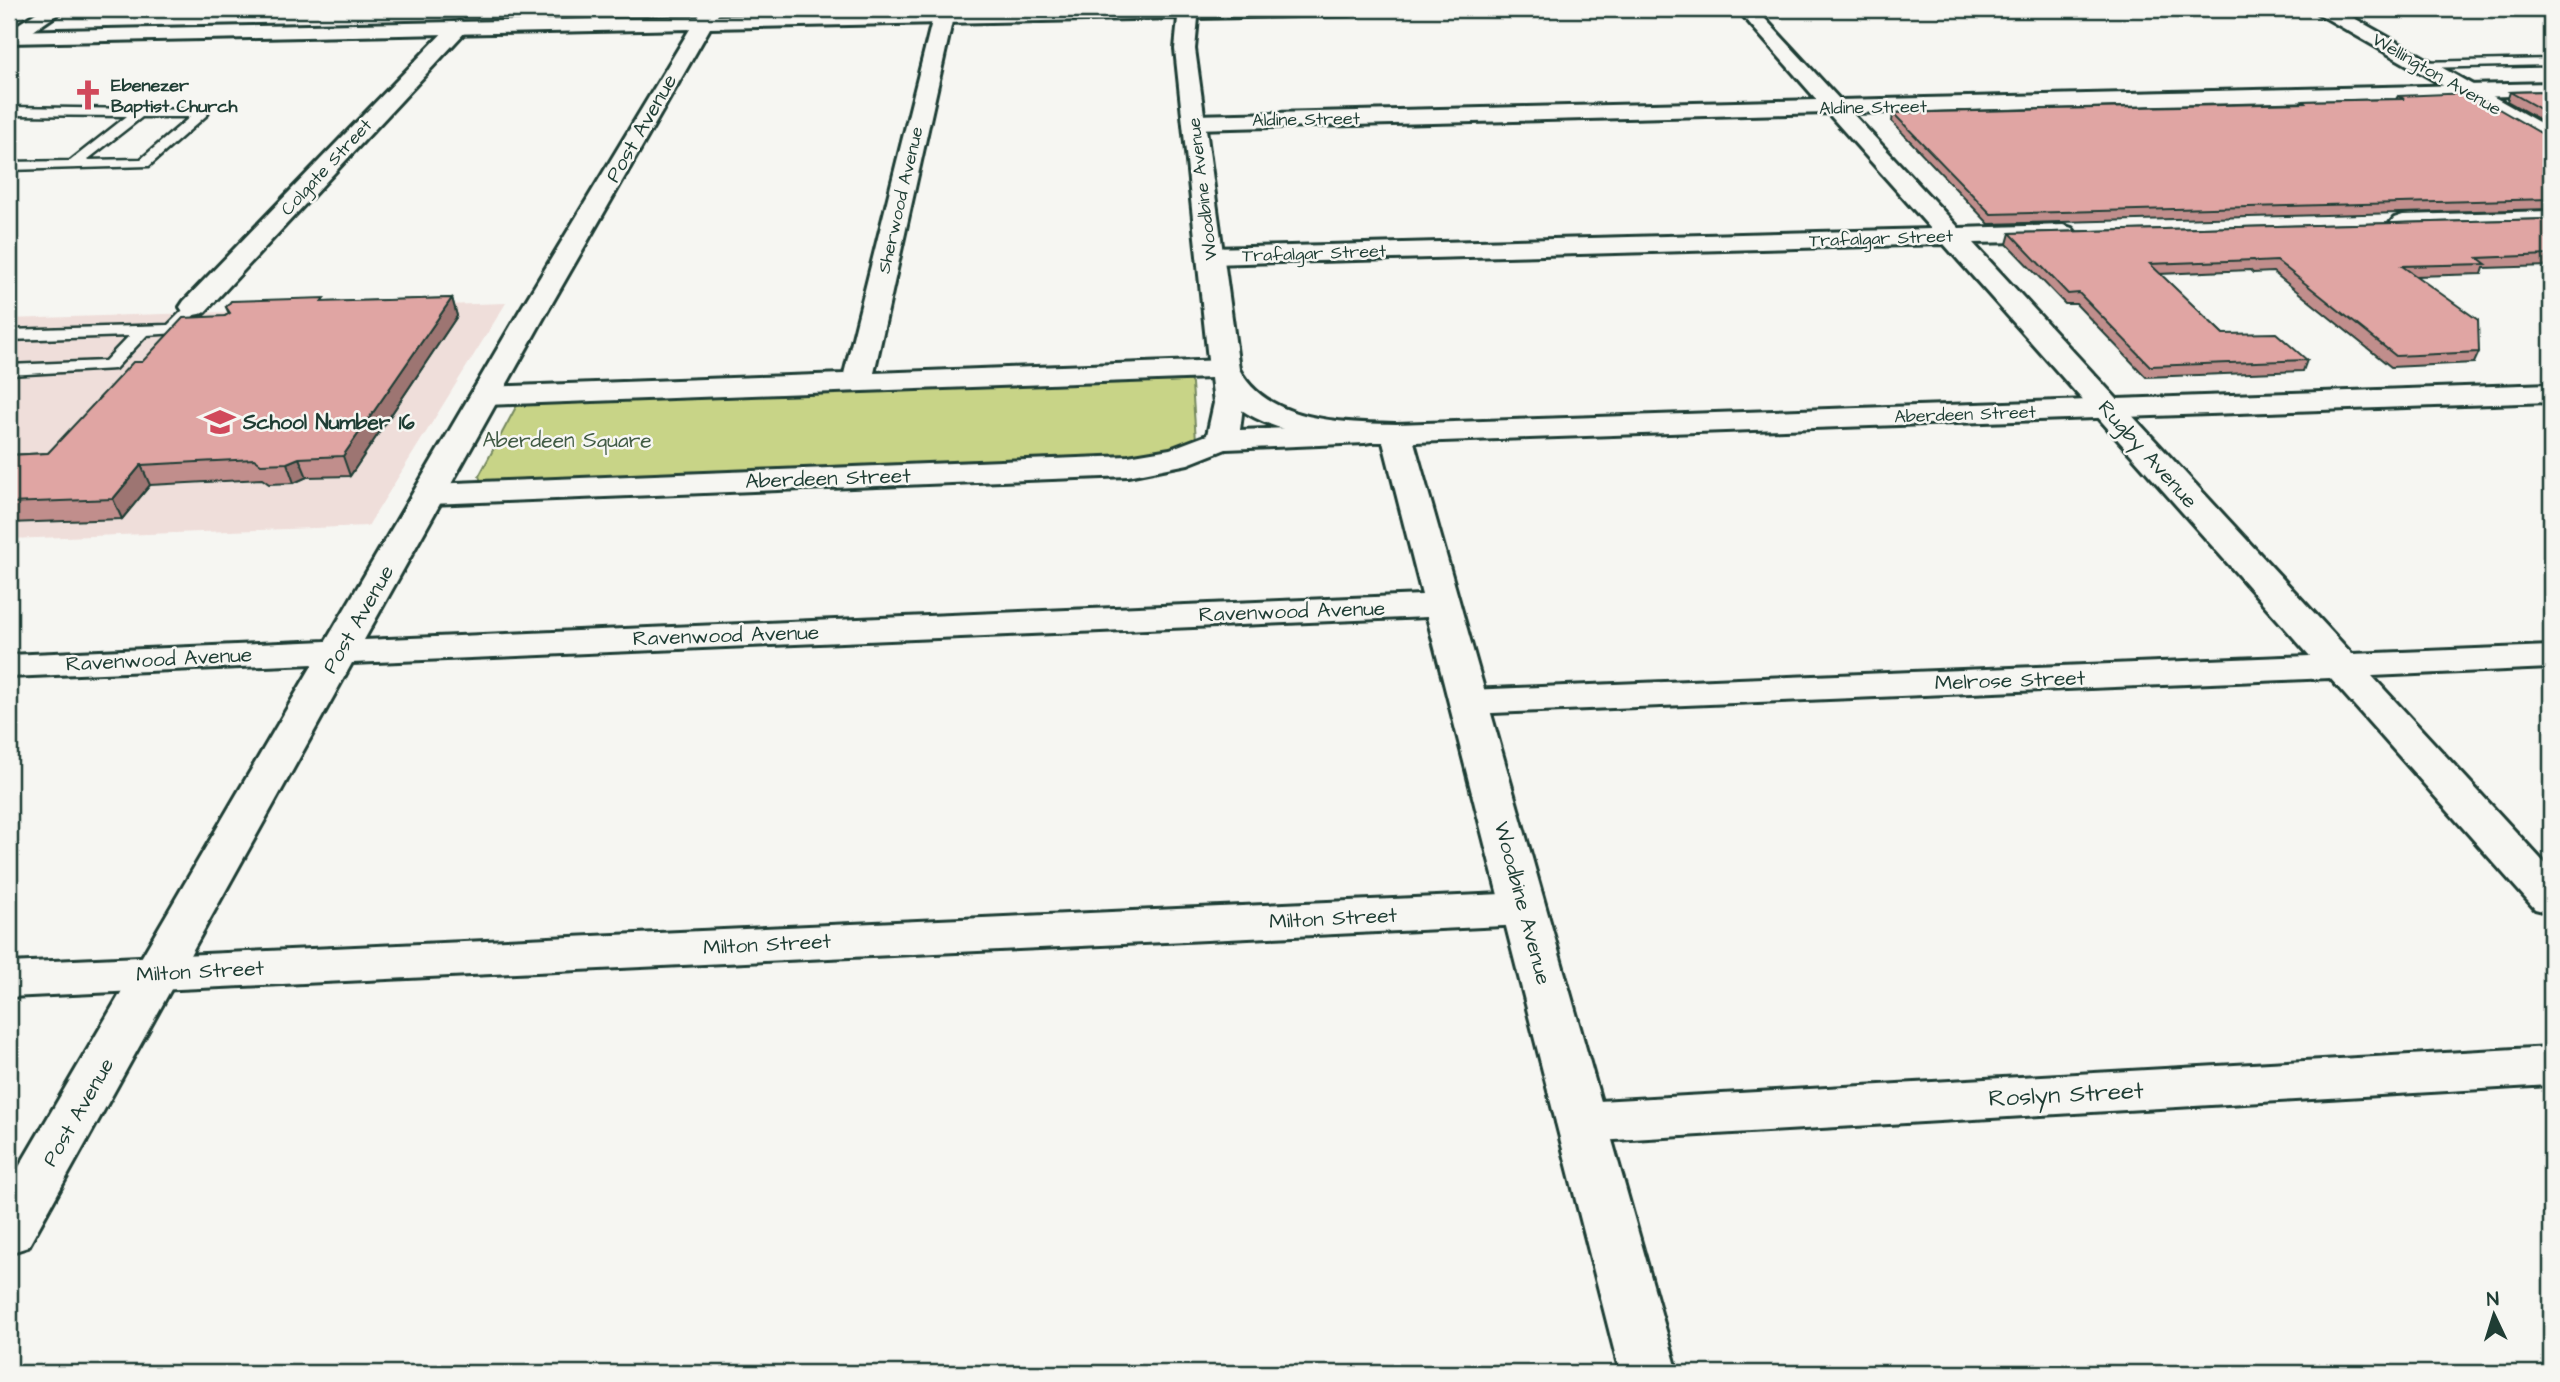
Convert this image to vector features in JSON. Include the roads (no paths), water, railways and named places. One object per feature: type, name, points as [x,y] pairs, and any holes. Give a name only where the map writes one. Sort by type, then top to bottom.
[{"type":"street","points":[[10,38],[55,9]]},
{"type":"street","points":[[10,38],[459,27],[708,15],[1349,9]]},
{"type":"street","name":"Rugby Avenue","points":[[1746,9],[2551,898]]},
{"type":"street","name":"Wellington Avenue","points":[[2324,9],[2551,138]]},
{"type":"street","name":"Woodbine Avenue","points":[[1189,10],[1185,49],[1225,372]]},
{"type":"street","name":"Sherwood Avenue","points":[[857,382],[940,14]]},
{"type":"street","name":"Post Avenue","points":[[9,1231],[159,972],[339,651],[708,15]]},
{"type":"street","name":"Colgate Street","points":[[197,318],[459,27]]},
{"type":"street","name":"Aldine Street","points":[[1194,122],[2551,89]]},
{"type":"street","points":[[2384,223],[2551,218]]},
{"type":"street","name":"Trafalgar Street","points":[[1210,256],[2091,232]]},
{"type":"street","points":[[486,396],[1225,372],[1229,403],[1222,440]]},
{"type":"street","name":"Aberdeen Street","points":[[1225,372],[1243,397],[1278,415],[1324,428],[1387,433]]},
{"type":"street","name":"Aberdeen Street","points":[[430,494],[1128,466],[1177,457],[1222,440],[2551,393]]},
{"type":"street","name":"Woodbine Avenue","points":[[1387,433],[1443,605],[1649,1373]]},
{"type":"street","name":"Ravenwood Avenue","points":[[9,666],[1443,605]]},
{"type":"street","name":"Melrose Street","points":[[1469,702],[2551,657]]},
{"type":"street","name":"Milton Street","points":[[9,980],[1524,909]]},
{"type":"street","name":"Roslyn Street","points":[[1581,1122],[2551,1066]]},
{"type":"lane","points":[[2422,65],[2551,62]]},
{"type":"lane","points":[[9,111],[202,114],[144,163],[9,166]]},
{"type":"lane","points":[[74,164],[138,114]]},
{"type":"lane","points":[[172,330],[197,318]]},
{"type":"lane","points":[[9,335],[172,330],[197,318]]},
{"type":"lane","points":[[9,370],[108,366],[142,331]]},
{"type":"place","name":"Ebenezer Baptist Church","points":[[88,95]]},
{"type":"place","name":"School Number 16","points":[[220,422]]},
{"type":"park label","name":"Aberdeen Square","points":[[567,440]]}]
